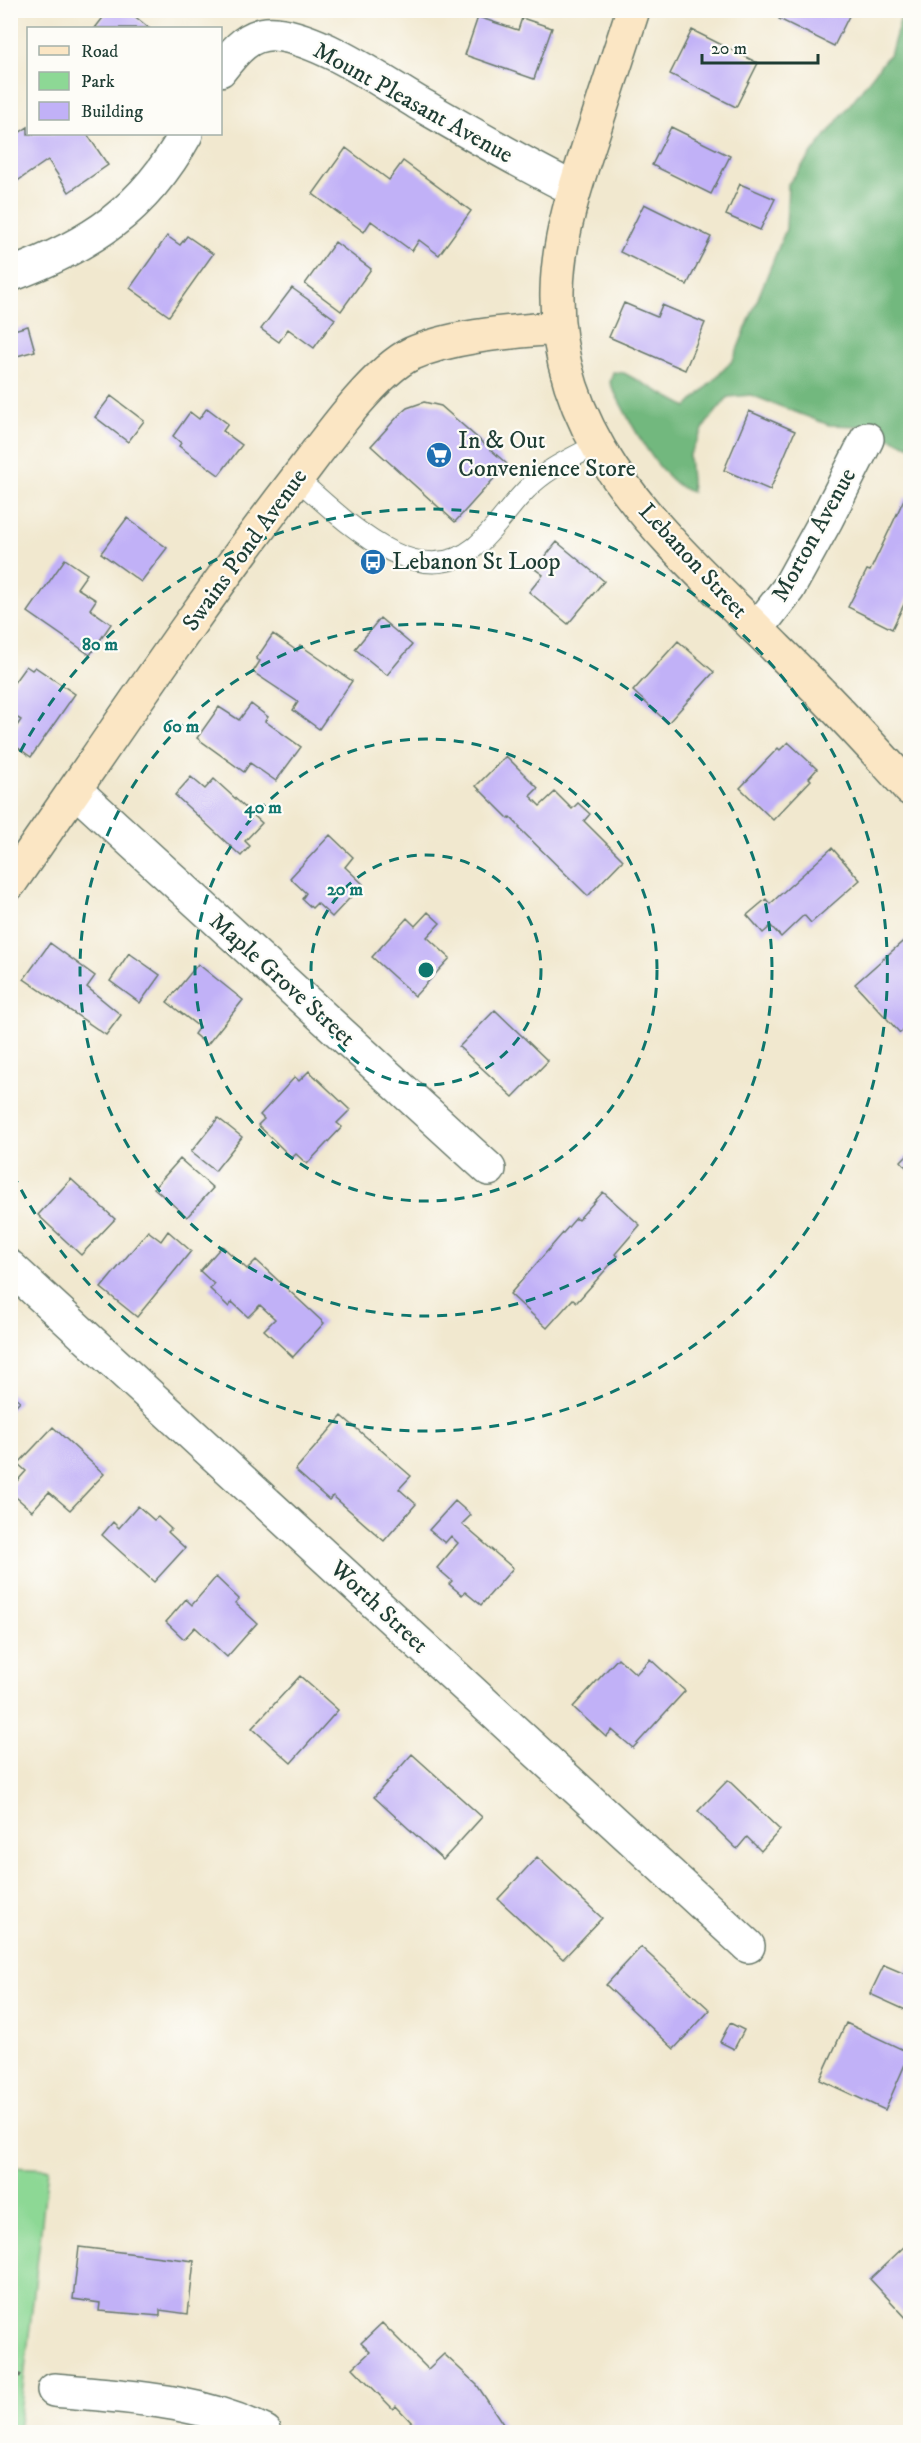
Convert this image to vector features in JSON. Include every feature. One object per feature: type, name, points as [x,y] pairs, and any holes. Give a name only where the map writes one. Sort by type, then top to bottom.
[{"type":"main road","name":"Lebanon Street","points":[[633,10],[574,189],[561,256],[557,289],[558,328],[569,384],[584,424],[596,445],[642,510],[880,755],[910,789]]},
{"type":"main road","name":"Swains Pond Avenue","points":[[10,883],[185,630],[296,478],[353,407],[386,374],[410,355],[437,346],[499,333],[558,328]]},
{"type":"street","name":"Mount Pleasant Avenue","points":[[222,68],[237,49],[260,36],[274,34],[306,43],[367,72],[519,162],[574,189]]},
{"type":"street","points":[[10,275],[40,264],[87,239],[118,219],[156,180],[185,135]]},
{"type":"street","name":"Morton Avenue","points":[[757,629],[788,589],[867,439]]},
{"type":"street","name":"Maple Grove Street","points":[[75,790],[489,1169]]},
{"type":"street","name":"Worth Street","points":[[10,1267],[747,1946]]},
{"type":"street","points":[[54,2390],[162,2400],[182,2404],[214,2411],[265,2433]]},
{"type":"lane","points":[[296,478],[360,532],[389,550],[415,561],[435,564],[455,558],[475,547],[542,475],[596,445]]},
{"type":"green space","points":[[903,11],[910,11],[910,446],[861,426],[829,425],[751,395],[728,397],[706,424],[689,456],[692,492],[680,487],[656,462],[634,428],[610,383],[613,372],[624,373],[687,407],[733,360],[786,229],[788,184],[891,52]]},
{"type":"green space","points":[[10,2167],[48,2169],[18,2432],[10,2432]]},
{"type":"building","points":[[109,10],[127,10],[148,27],[96,27]]},
{"type":"building","points":[[783,10],[852,10],[834,46],[779,19]]},
{"type":"building","points":[[478,17],[518,30],[522,18],[552,28],[534,79],[465,55]]},
{"type":"building","points":[[692,30],[758,63],[736,107],[670,74]]},
{"type":"building","points":[[671,127],[730,156],[711,194],[652,165]]},
{"type":"building","points":[[27,128],[27,135],[88,135],[108,165],[69,192],[48,160],[10,186],[10,139]]},
{"type":"building","points":[[346,148],[389,180],[403,161],[471,211],[439,255],[419,240],[412,251],[371,221],[364,232],[313,194]]},
{"type":"building","points":[[740,184],[775,199],[760,230],[726,215]]},
{"type":"building","points":[[644,204],[711,237],[687,285],[620,252]]},
{"type":"building","points":[[167,236],[180,245],[187,236],[213,254],[169,316],[130,288]]},
{"type":"building","points":[[335,242],[371,269],[341,311],[305,284]]},
{"type":"building","points":[[292,288],[335,319],[314,348],[288,329],[279,342],[261,329]]},
{"type":"building","points":[[624,303],[657,317],[662,305],[705,323],[685,370],[609,337]]},
{"type":"building","points":[[28,326],[35,351],[10,358],[10,331]]},
{"type":"building","points":[[111,396],[144,421],[128,442],[95,417]]},
{"type":"building","name":"In & Out Convenience Store","points":[[424,402],[441,406],[507,464],[455,522],[371,446],[407,408]]},
{"type":"building","points":[[207,408],[228,424],[223,431],[242,445],[219,475],[179,446],[181,443],[173,436],[190,412],[199,419]]},
{"type":"building","points":[[749,411],[795,431],[770,490],[724,470]]},
{"type":"building","points":[[905,497],[910,500],[910,592],[892,629],[848,607],[867,570],[870,571]]},
{"type":"building","points":[[127,518],[167,548],[141,582],[101,553]]},
{"type":"building","points":[[557,542],[604,581],[568,624],[529,592],[543,575],[535,569]]},
{"type":"building","points":[[65,559],[87,574],[77,588],[96,600],[90,609],[111,624],[90,655],[28,612]]},
{"type":"building","points":[[380,618],[412,645],[387,675],[355,649]]},
{"type":"building","points":[[273,634],[297,651],[300,645],[352,681],[319,729],[293,710],[298,702],[253,672],[260,661],[256,659]]},
{"type":"building","points":[[678,641],[714,672],[668,723],[633,691]]},
{"type":"building","points":[[26,666],[32,670],[35,667],[75,694],[31,757],[10,742],[10,736],[21,720],[10,713],[10,688]]},
{"type":"building","points":[[251,704],[268,717],[265,721],[301,747],[276,781],[250,763],[244,772],[197,738],[219,707],[239,720]]},
{"type":"building","points":[[788,742],[817,769],[809,778],[811,780],[773,820],[740,788],[778,748],[780,750]]},
{"type":"building","points":[[506,756],[538,788],[530,796],[540,806],[555,792],[572,809],[578,803],[590,814],[584,821],[623,860],[588,896],[476,786]]},
{"type":"building","points":[[191,777],[205,789],[214,779],[262,823],[245,841],[250,846],[241,856],[175,795]]},
{"type":"building","points":[[330,835],[353,857],[345,867],[363,884],[332,917],[317,903],[312,908],[302,899],[306,893],[290,878]]},
{"type":"building","points":[[832,848],[860,880],[811,923],[804,915],[781,937],[771,926],[763,933],[747,915],[766,899],[770,904]]},
{"type":"building","points":[[428,912],[440,923],[427,937],[450,958],[415,996],[372,957],[407,918],[415,926]]},
{"type":"building","points":[[909,936],[910,1024],[900,1033],[855,984]]},
{"type":"building","points":[[50,943],[95,976],[87,987],[121,1015],[106,1035],[24,979]]},
{"type":"building","points":[[129,953],[160,975],[140,1003],[110,981]]},
{"type":"building","points":[[198,964],[243,1000],[207,1045],[194,1034],[199,1027],[167,1002]]},
{"type":"building","points":[[495,1010],[548,1061],[513,1097],[459,1047]]},
{"type":"building","points":[[309,1071],[350,1110],[337,1123],[342,1127],[307,1164],[296,1154],[292,1158],[258,1125],[264,1119],[260,1115],[295,1077],[299,1081]]},
{"type":"building","points":[[218,1118],[242,1137],[215,1171],[191,1152]]},
{"type":"building","points":[[910,1152],[910,1172],[901,1161]]},
{"type":"building","points":[[180,1159],[213,1188],[187,1217],[154,1188]]},
{"type":"building","points":[[71,1179],[115,1219],[81,1255],[38,1215]]},
{"type":"building","points":[[603,1192],[640,1225],[615,1254],[618,1256],[577,1302],[573,1299],[547,1328],[510,1294],[576,1218],[578,1220]]},
{"type":"building","points":[[148,1231],[161,1241],[168,1231],[191,1251],[137,1317],[101,1288]]},
{"type":"building","points":[[222,1246],[247,1269],[256,1260],[324,1323],[293,1357],[264,1330],[275,1319],[260,1305],[248,1317],[232,1302],[229,1307],[210,1289],[214,1284],[200,1271]]},
{"type":"building","points":[[10,1393],[20,1401],[10,1411]]},
{"type":"building","points":[[342,1416],[411,1476],[399,1489],[416,1504],[384,1541],[333,1496],[329,1500],[295,1470]]},
{"type":"building","points":[[53,1427],[104,1474],[70,1510],[49,1492],[32,1511],[10,1492],[10,1489],[26,1471],[18,1464]]},
{"type":"building","points":[[455,1501],[471,1515],[462,1524],[513,1568],[481,1605],[465,1592],[462,1595],[449,1584],[452,1581],[437,1568],[458,1543],[451,1536],[445,1543],[429,1530]]},
{"type":"building","points":[[138,1506],[154,1520],[158,1517],[171,1529],[168,1532],[185,1548],[154,1582],[102,1535],[113,1522],[119,1528]]},
{"type":"building","points":[[216,1577],[239,1599],[235,1603],[257,1623],[227,1657],[195,1627],[184,1639],[166,1622],[186,1599],[192,1605]]},
{"type":"building","points":[[618,1658],[636,1674],[650,1659],[685,1691],[633,1748],[612,1730],[606,1737],[573,1707]]},
{"type":"building","points":[[300,1676],[338,1710],[291,1763],[252,1728]]},
{"type":"building","points":[[412,1754],[482,1817],[443,1860],[374,1797]]},
{"type":"building","points":[[728,1780],[780,1830],[761,1851],[747,1837],[737,1849],[698,1811]]},
{"type":"building","points":[[537,1857],[602,1918],[563,1959],[498,1899]]},
{"type":"building","points":[[641,1947],[710,2010],[674,2049],[606,1985]]},
{"type":"building","points":[[910,1962],[910,2012],[870,1994],[884,1965],[905,1974]]},
{"type":"building","points":[[730,2023],[744,2030],[734,2049],[720,2042]]},
{"type":"building","points":[[846,2023],[910,2053],[885,2110],[820,2080]]},
{"type":"building","points":[[907,2244],[910,2248],[910,2322],[870,2279]]},
{"type":"building","points":[[79,2247],[194,2261],[188,2314],[160,2310],[160,2316],[99,2311],[100,2303],[73,2299]]},
{"type":"building","points":[[382,2323],[428,2369],[444,2354],[477,2385],[503,2424],[489,2432],[415,2432],[410,2427],[413,2424],[396,2406],[393,2409],[353,2368],[370,2352],[361,2343]]},
{"type":"place","name":"In & Out Convenience Store","points":[[439,455]]},
{"type":"place","name":"Lebanon St Loop","points":[[373,562]]}]
